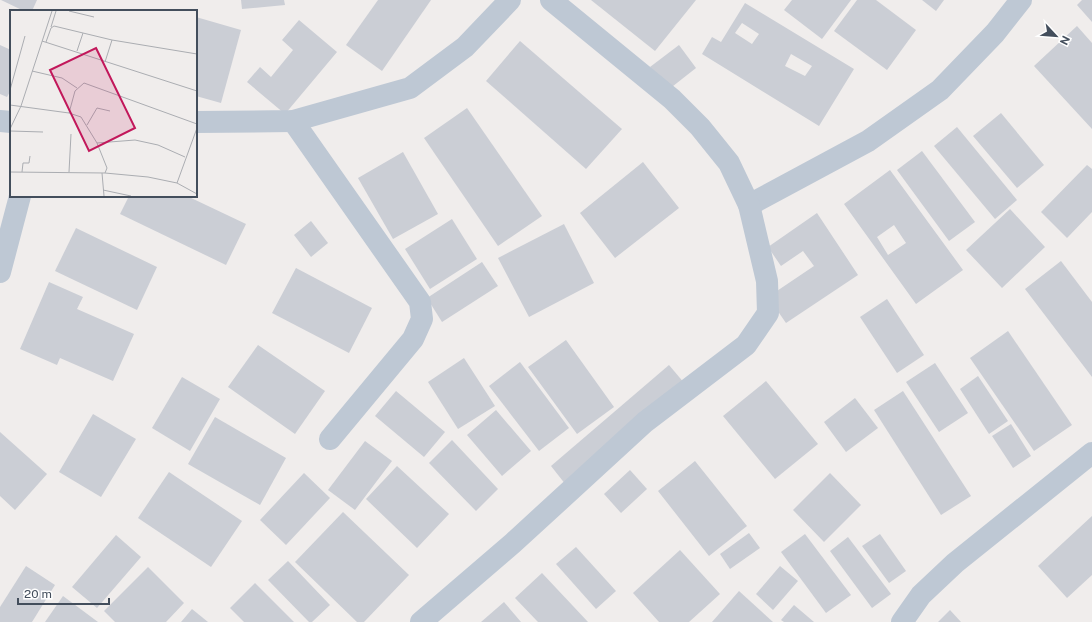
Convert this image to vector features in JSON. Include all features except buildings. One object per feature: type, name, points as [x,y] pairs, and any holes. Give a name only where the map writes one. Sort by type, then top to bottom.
[{"type":"street","points":[[197,122],[293,121],[410,88],[465,47],[510,0]]},
{"type":"street","points":[[421,622],[513,543],[645,422],[746,345],[768,313],[767,281],[749,205],[729,163],[700,128],[672,99],[551,0]]},
{"type":"street","points":[[749,205],[868,141],[940,90],[995,33],[1021,0]]},
{"type":"street","points":[[0,121],[10,122]]},
{"type":"street","points":[[293,121],[420,302],[422,319],[413,340],[330,439]]},
{"type":"street","points":[[0,272],[20,197]]},
{"type":"street","points":[[902,622],[921,595],[954,563],[1092,453]]}]
